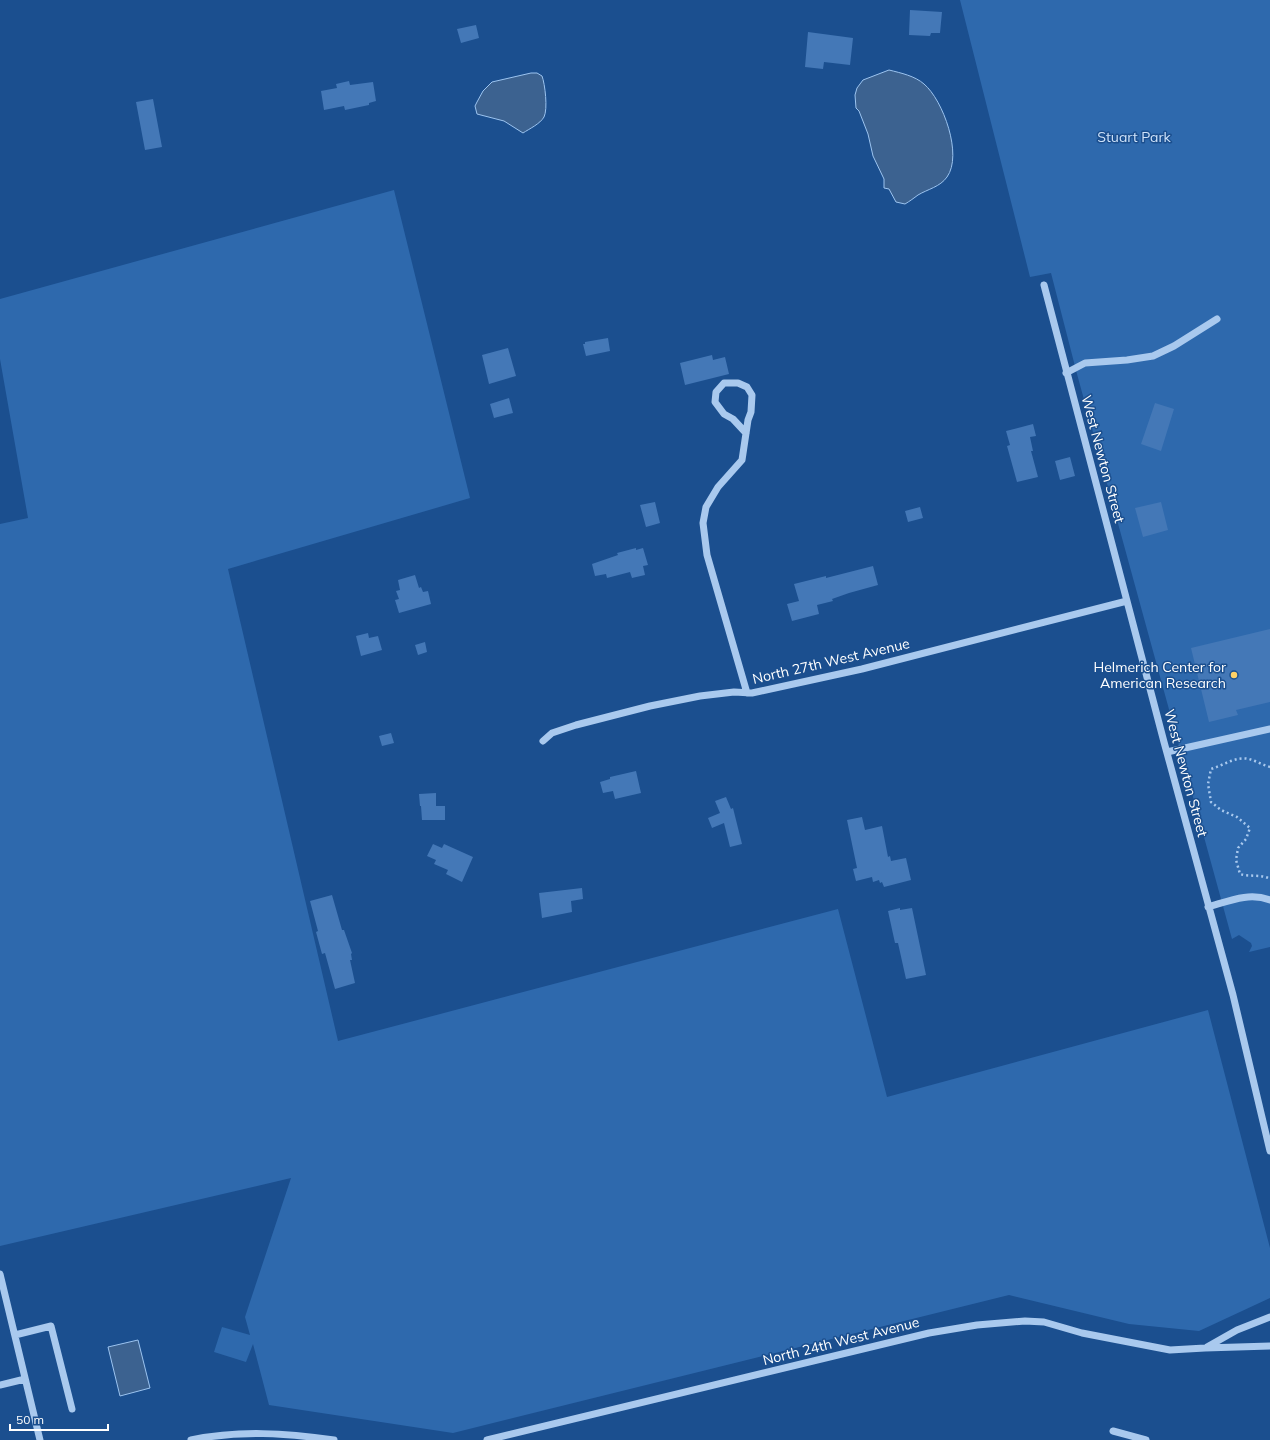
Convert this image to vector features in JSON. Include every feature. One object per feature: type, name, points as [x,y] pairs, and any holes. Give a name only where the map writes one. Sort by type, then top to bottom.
[{"type":"street","name":"West Newton Street","points":[[1044,285],[1166,752],[1234,996],[1270,1151]]},
{"type":"street","points":[[1066,373],[1085,363],[1127,360],[1153,356],[1174,346],[1217,319]]},
{"type":"street","points":[[746,433],[733,419],[724,414],[715,402],[716,392],[724,383],[738,383],[747,387],[752,395],[742,460],[718,487],[706,507],[703,523],[707,555],[747,693]]},
{"type":"street","name":"North 27th West Avenue","points":[[543,741],[552,733],[570,727],[650,706],[700,696],[734,692],[752,693],[862,669],[1127,600]]},
{"type":"street","points":[[1166,752],[1270,729]]},
{"type":"street","points":[[1208,907],[1244,897],[1260,896],[1270,900]]},
{"type":"street","points":[[0,1274],[40,1440]]},
{"type":"street","name":"North 24th West Avenue","points":[[1205,1348],[1237,1330],[1270,1317]]},
{"type":"street","name":"North 24th West Avenue","points":[[487,1440],[929,1333],[977,1325],[1025,1321],[1044,1322],[1082,1333],[1170,1350],[1270,1346]]},
{"type":"street","points":[[15,1335],[51,1326],[72,1409]]},
{"type":"street","points":[[0,1385],[25,1379]]},
{"type":"street","points":[[1113,1431],[1146,1440]]},
{"type":"street","points":[[191,1440],[258,1433],[298,1435],[334,1440]]},
{"type":"path","points":[[1270,767],[1248,759],[1237,758],[1212,769],[1208,784],[1211,802],[1221,810],[1237,817],[1250,828],[1246,839],[1238,848],[1236,860],[1240,874],[1246,876],[1267,877],[1270,879]]},
{"type":"green space","name":"Stuart Park","points":[[960,0],[1270,0],[1270,947],[1249,952],[1252,946],[1251,943],[1239,935],[1232,939],[1077,374],[1051,273],[1030,277]]},
{"type":"green space","points":[[394,190],[470,498],[228,569],[338,1041],[838,909],[887,1097],[1208,1010],[1270,1248],[1270,1298],[1199,1331],[1129,1324],[1009,1295],[453,1433],[269,1405],[253,1344],[246,1362],[214,1352],[222,1327],[250,1335],[245,1317],[291,1178],[0,1246],[0,524],[28,518],[0,359],[0,299]]},
{"type":"shaded area","points":[[889,70],[908,75],[916,79],[924,84],[931,92],[944,115],[952,142],[953,155],[951,167],[947,177],[937,186],[918,195],[905,204],[896,202],[889,189],[884,188],[884,179],[873,156],[868,134],[859,111],[856,108],[855,95],[857,88],[863,80]]},
{"type":"shaded area","points":[[537,73],[542,76],[545,90],[545,113],[542,120],[537,124],[523,133],[504,121],[477,114],[475,106],[483,91],[492,82]]},
{"type":"shaded area","points":[[138,1340],[150,1388],[120,1396],[108,1347]]},
{"type":"building","points":[[910,10],[942,12],[940,33],[931,33],[930,36],[909,35]]},
{"type":"building","points":[[476,25],[479,38],[461,43],[457,29]]},
{"type":"building","points":[[808,32],[853,38],[850,65],[824,62],[823,69],[805,67]]},
{"type":"building","points":[[349,81],[350,85],[373,82],[376,101],[369,103],[369,105],[345,110],[344,106],[324,110],[321,91],[337,88],[336,84]]},
{"type":"building","points":[[153,99],[162,147],[145,150],[136,102]]},
{"type":"building","points":[[608,338],[610,351],[586,356],[583,344],[585,344],[585,342]]},
{"type":"building","points":[[508,348],[516,376],[489,384],[482,355]]},
{"type":"building","points":[[712,355],[713,360],[725,357],[729,374],[685,385],[680,363]]},
{"type":"building","points":[[509,398],[513,413],[494,418],[490,404]]},
{"type":"building","points":[[1155,403],[1174,409],[1161,451],[1141,444]]},
{"type":"building","points":[[1033,424],[1036,436],[1030,437],[1033,451],[1031,451],[1038,477],[1017,482],[1007,446],[1010,445],[1006,431]]},
{"type":"building","points":[[1070,457],[1075,476],[1060,480],[1055,461]]},
{"type":"building","points":[[655,502],[660,523],[646,527],[640,505]]},
{"type":"building","points":[[1161,502],[1168,530],[1143,537],[1135,508]]},
{"type":"building","points":[[920,507],[923,518],[908,522],[905,511]]},
{"type":"building","points":[[636,548],[636,550],[643,548],[648,565],[643,566],[645,575],[632,578],[630,572],[607,578],[606,574],[595,576],[592,564],[618,555],[617,553]]},
{"type":"building","points":[[873,566],[878,585],[849,593],[832,599],[833,601],[817,605],[819,614],[792,621],[787,604],[799,601],[794,584],[826,576],[826,578]]},
{"type":"building","points":[[415,575],[419,588],[421,587],[423,592],[428,591],[431,604],[399,613],[395,600],[399,599],[396,591],[400,590],[398,580]]},
{"type":"building","name":"Helmerich Center for American Research","points":[[1270,629],[1270,702],[1236,710],[1238,715],[1209,722],[1191,648]]},
{"type":"building","points":[[368,633],[369,638],[378,636],[382,650],[361,656],[356,636]]},
{"type":"building","points":[[425,642],[427,652],[418,655],[415,645]]},
{"type":"building","points":[[391,733],[394,743],[382,746],[379,736]]},
{"type":"building","points":[[636,771],[641,793],[615,799],[613,791],[603,793],[600,782],[610,779],[610,777]]},
{"type":"building","points":[[436,793],[436,806],[445,806],[445,820],[422,820],[419,794]]},
{"type":"building","points":[[726,797],[731,809],[733,808],[742,844],[730,847],[724,823],[712,828],[708,818],[720,813],[715,801]]},
{"type":"building","points":[[862,817],[865,830],[882,826],[888,857],[890,856],[891,861],[906,858],[911,880],[884,887],[882,882],[880,883],[879,880],[873,882],[872,877],[856,881],[853,869],[857,868],[847,820]]},
{"type":"building","points":[[433,844],[442,848],[444,844],[473,857],[462,882],[446,874],[448,870],[434,864],[436,860],[427,856]]},
{"type":"building","points":[[582,888],[583,899],[571,901],[572,912],[542,918],[539,893]]},
{"type":"building","points":[[332,895],[342,930],[344,930],[352,953],[352,960],[350,960],[355,983],[335,989],[325,953],[322,954],[310,901]]},
{"type":"building","points":[[900,908],[900,910],[912,908],[926,975],[906,979],[898,943],[895,943],[888,911]]},
{"type":"place","name":"Helmerich Center for American Research","points":[[1234,675]]}]
